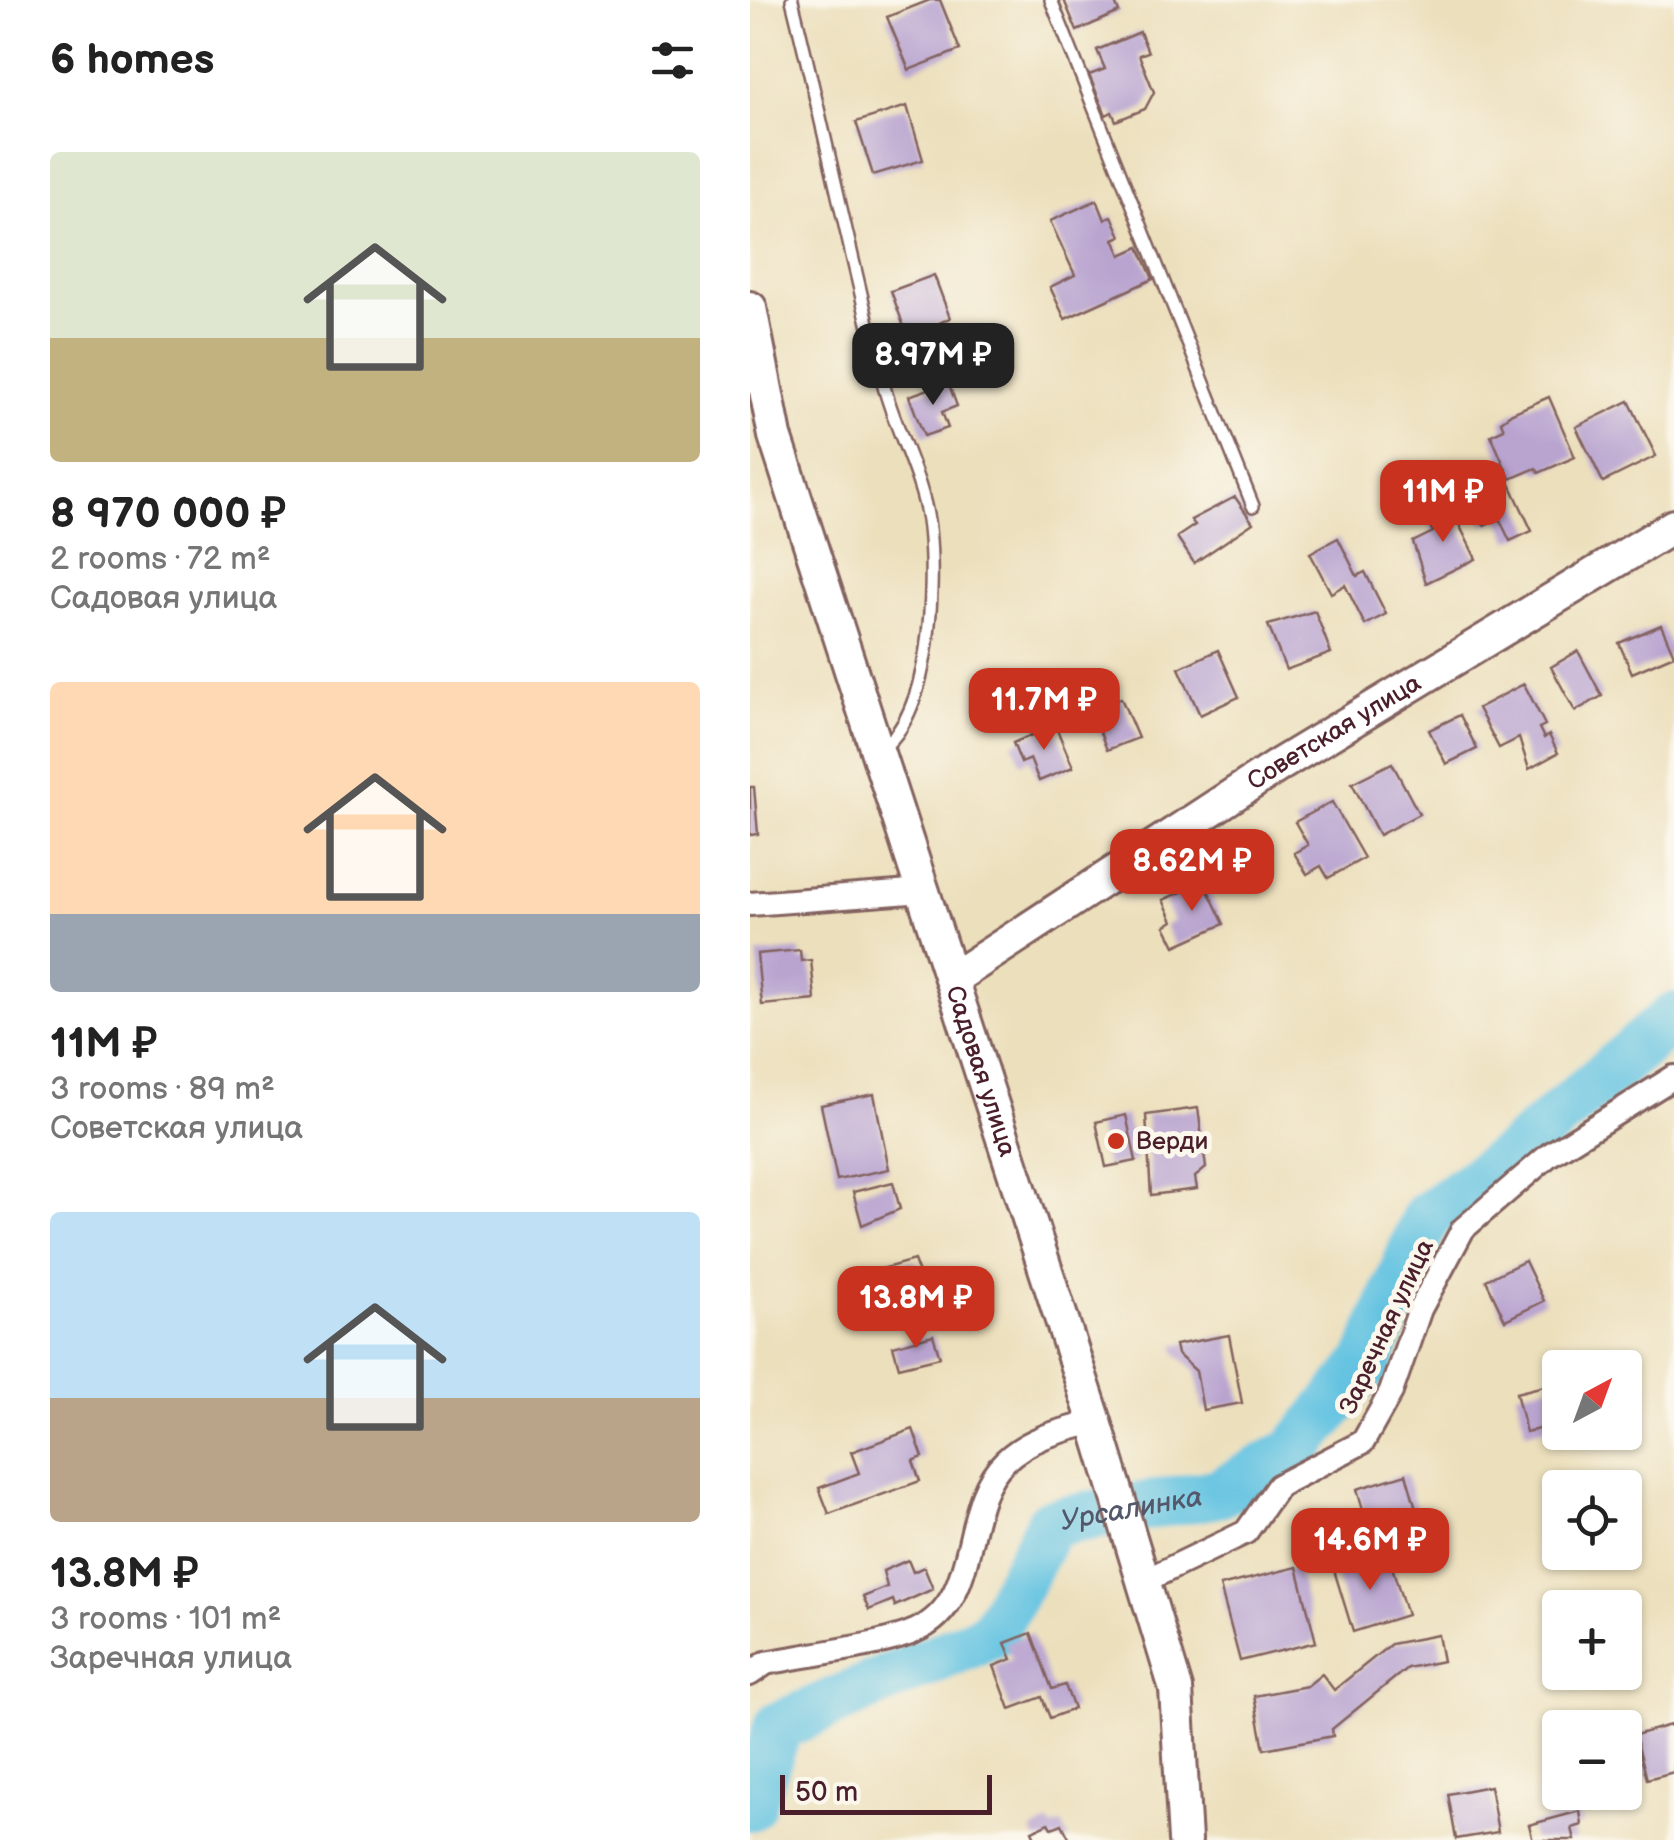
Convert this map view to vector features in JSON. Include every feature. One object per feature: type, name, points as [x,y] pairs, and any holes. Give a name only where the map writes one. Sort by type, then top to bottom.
[{"type":"street","name":"Садовая улица","points":[[750,308],[775,436],[1095,1422],[1176,1689],[1186,1840]]},
{"type":"street","name":"Советская улица","points":[[952,979],[1279,765],[1674,526]]},
{"type":"street","points":[[750,904],[924,891]]},
{"type":"street","name":"Заречная улица","points":[[1142,1582],[1246,1532],[1278,1486],[1364,1442],[1391,1392],[1420,1309],[1463,1229],[1549,1155],[1674,1077]]},
{"type":"street","points":[[750,1674],[766,1663],[916,1631],[943,1608],[963,1574],[984,1492],[1004,1461],[1042,1436],[1095,1422]]},
{"type":"lane","points":[[792,0],[883,382],[928,524],[926,645],[914,702],[895,739],[875,753]]},
{"type":"lane","points":[[1051,0],[1253,506]]},
{"type":"building","points":[[930,0],[940,0],[960,50],[909,70],[887,17]]},
{"type":"building","points":[[1064,0],[1114,0],[1119,12],[1077,31]]},
{"type":"building","points":[[1140,32],[1148,52],[1139,55],[1154,92],[1145,109],[1116,121],[1112,112],[1106,115],[1089,75],[1105,69],[1097,50]]},
{"type":"building","points":[[907,106],[923,160],[873,175],[856,122]]},
{"type":"building","points":[[1097,200],[1105,220],[1112,216],[1121,236],[1114,239],[1121,255],[1139,247],[1153,279],[1065,319],[1050,287],[1075,275],[1050,221]]},
{"type":"building","points":[[934,275],[950,318],[908,338],[891,291]]},
{"type":"building","points":[[948,382],[957,406],[942,412],[948,428],[924,436],[909,396]]},
{"type":"building","points":[[1549,397],[1575,457],[1539,473],[1536,468],[1510,479],[1491,435],[1504,429],[1501,421],[1512,413]]},
{"type":"building","points":[[1629,401],[1656,456],[1603,482],[1576,427]]},
{"type":"building","points":[[1510,484],[1532,531],[1510,541],[1499,518],[1484,525],[1476,507],[1491,499],[1489,494]]},
{"type":"building","points":[[1235,497],[1253,523],[1194,563],[1177,537],[1195,525],[1191,520]]},
{"type":"building","points":[[1448,502],[1476,559],[1426,583],[1413,542],[1433,532],[1424,513]]},
{"type":"building","points":[[1338,538],[1357,576],[1365,572],[1386,614],[1365,625],[1345,585],[1331,593],[1310,553]]},
{"type":"building","points":[[1315,611],[1331,653],[1286,670],[1268,625]]},
{"type":"building","points":[[1661,625],[1674,655],[1632,673],[1619,643]]},
{"type":"building","points":[[1218,650],[1239,697],[1200,715],[1179,668]]},
{"type":"building","points":[[1578,651],[1602,696],[1575,711],[1551,667]]},
{"type":"building","points":[[1524,684],[1545,725],[1539,728],[1544,738],[1549,735],[1558,753],[1529,769],[1519,738],[1499,748],[1478,708]]},
{"type":"building","points":[[1121,698],[1138,738],[1107,750],[1091,710]]},
{"type":"building","points":[[1460,715],[1477,749],[1446,764],[1429,730]]},
{"type":"building","points":[[1055,725],[1073,767],[1039,781],[1030,759],[1021,763],[1013,743]]},
{"type":"building","points":[[1392,763],[1419,814],[1379,835],[1352,783]]},
{"type":"building","points":[[750,787],[754,787],[758,834],[750,835]]},
{"type":"building","points":[[1332,802],[1364,858],[1328,878],[1321,866],[1307,874],[1294,853],[1308,845],[1295,822]]},
{"type":"building","points":[[1204,882],[1224,924],[1175,946],[1165,926],[1173,921],[1163,900]]},
{"type":"building","points":[[800,950],[801,961],[811,960],[815,1000],[762,1005],[757,954]]},
{"type":"building","points":[[874,1094],[889,1169],[837,1180],[821,1105]]},
{"type":"building","points":[[1198,1108],[1206,1168],[1195,1177],[1197,1189],[1151,1195],[1146,1115]]},
{"type":"building","name":"Верди","points":[[1126,1115],[1136,1161],[1106,1167],[1096,1122]]},
{"type":"building","points":[[893,1182],[900,1209],[862,1225],[853,1192]]},
{"type":"building","points":[[914,1260],[929,1301],[886,1313],[874,1271]]},
{"type":"building","points":[[1525,1261],[1544,1301],[1505,1320],[1486,1280]]},
{"type":"building","points":[[933,1335],[940,1357],[899,1367],[893,1346]]},
{"type":"building","points":[[1229,1335],[1242,1403],[1203,1410],[1196,1371],[1177,1354],[1175,1345]]},
{"type":"building","points":[[1542,1386],[1542,1428],[1526,1432],[1516,1393]]},
{"type":"building","points":[[913,1429],[923,1457],[913,1461],[920,1481],[829,1514],[819,1488],[859,1473],[851,1452]]},
{"type":"building","points":[[1406,1474],[1417,1512],[1368,1527],[1357,1489]]},
{"type":"building","points":[[1388,1554],[1407,1615],[1353,1632],[1334,1570]]},
{"type":"building","points":[[908,1560],[913,1572],[924,1567],[933,1589],[895,1606],[893,1600],[869,1610],[863,1597],[887,1587],[883,1571]]},
{"type":"building","points":[[1297,1567],[1316,1642],[1240,1661],[1220,1586]]},
{"type":"building","points":[[1031,1633],[1052,1689],[1065,1685],[1074,1709],[1050,1718],[1042,1697],[1010,1709],[994,1666],[1012,1659],[1005,1643]]},
{"type":"building","points":[[1438,1635],[1443,1661],[1407,1668],[1332,1729],[1333,1736],[1264,1749],[1254,1696],[1307,1686],[1322,1674],[1334,1690],[1391,1644]]},
{"type":"building","points":[[1674,1724],[1674,1772],[1647,1779],[1642,1733]]},
{"type":"building","points":[[1490,1786],[1498,1832],[1456,1839],[1448,1794]]},
{"type":"building","points":[[1580,1811],[1582,1825],[1572,1828],[1575,1840],[1533,1840],[1529,1825]]},
{"type":"building","points":[[1049,1823],[1052,1828],[1062,1824],[1070,1840],[1036,1840],[1032,1831]]},
{"type":"waterway","name":"Урсалинка","points":[[750,1806],[779,1726],[992,1634],[1050,1523],[1219,1493],[1294,1452],[1368,1362],[1426,1217],[1512,1155],[1674,1017]]},
{"type":"place","name":"Верди","points":[[1116,1141]]}]
